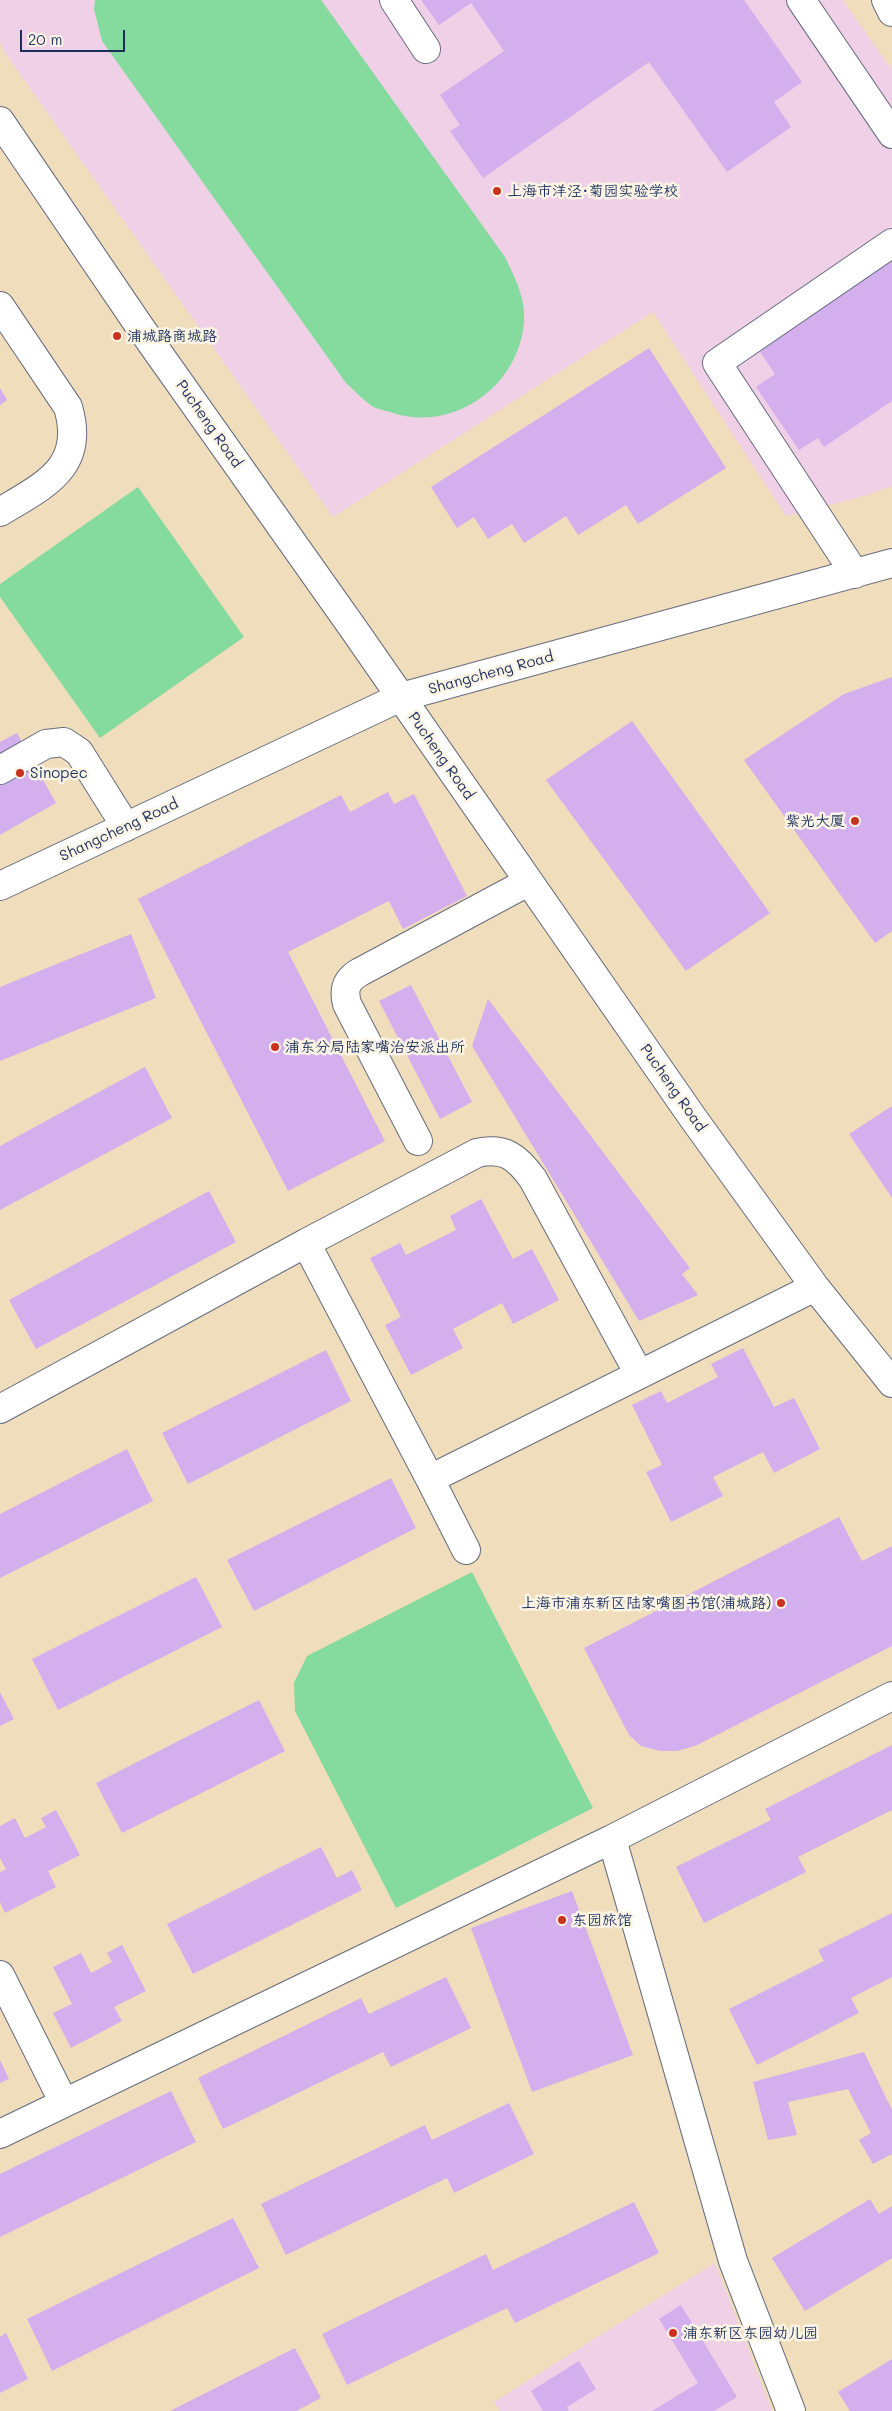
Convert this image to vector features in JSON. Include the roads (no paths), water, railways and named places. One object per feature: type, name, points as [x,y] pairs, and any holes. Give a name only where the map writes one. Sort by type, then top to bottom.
[{"type":"street","points":[[394,0],[426,49]]},
{"type":"street","points":[[801,0],[892,134]]},
{"type":"street","name":"Pucheng Road","points":[[0,121],[140,327],[401,697],[528,882],[815,1287],[892,1383]]},
{"type":"street","points":[[856,574],[717,363],[892,243]]},
{"type":"street","points":[[0,306],[68,407],[74,425],[72,445],[65,463],[50,481],[0,512]]},
{"type":"street","name":"Shangcheng Road","points":[[0,886],[401,697],[892,563]]},
{"type":"street","points":[[0,770],[46,744],[64,742],[79,752],[126,827]]},
{"type":"street","points":[[418,1141],[347,1004],[344,994],[346,985],[351,977],[528,882]]},
{"type":"street","points":[[0,1408],[477,1153],[492,1150],[508,1154],[522,1165],[533,1179],[639,1374]]},
{"type":"street","points":[[306,1243],[466,1550]]},
{"type":"street","points":[[430,1479],[815,1287]]},
{"type":"street","points":[[0,2134],[612,1839],[892,1696]]},
{"type":"street","points":[[612,1839],[733,2261],[791,2411]]},
{"type":"street","points":[[0,1975],[64,2103]]},
{"type":"place","name":"上海市洋泾·菊园实验学校","points":[[497,191]]},
{"type":"place","name":"浦城路商城路","points":[[117,336]]},
{"type":"place","name":"Sinopec","points":[[20,773]]},
{"type":"place","name":"紫光大厦","points":[[855,821]]},
{"type":"place","name":"浦东分局陆家嘴治安派出所","points":[[275,1047]]},
{"type":"place","name":"上海市浦东新区陆家嘴图书馆(浦城路)","points":[[781,1603]]},
{"type":"place","name":"东园旅馆","points":[[562,1920]]},
{"type":"place","name":"浦东新区东园幼儿园","points":[[673,2333]]}]
